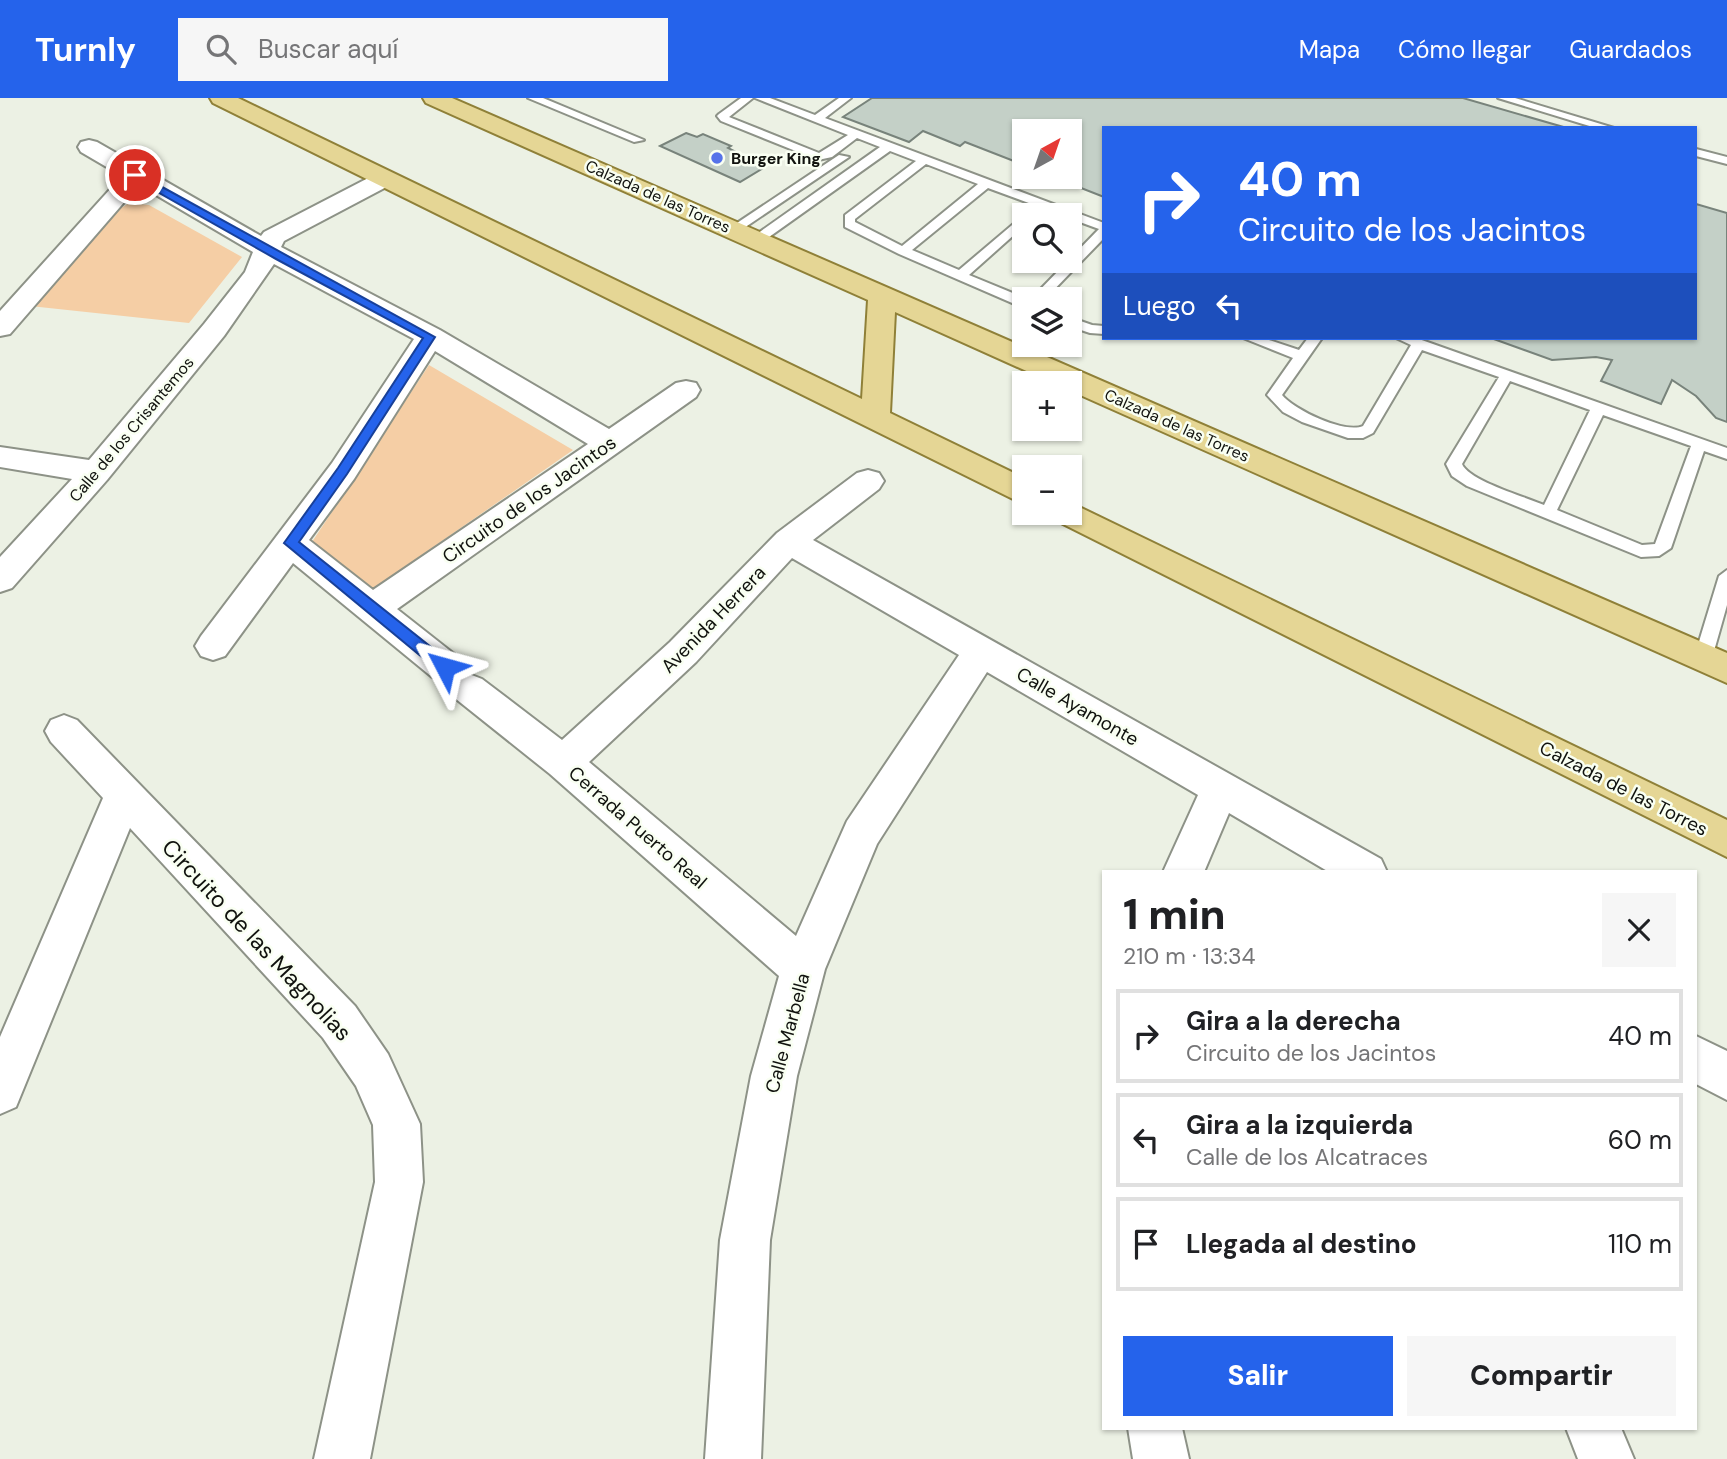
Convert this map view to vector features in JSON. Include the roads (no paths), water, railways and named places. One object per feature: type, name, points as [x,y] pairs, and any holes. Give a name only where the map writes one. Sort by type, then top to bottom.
[{"type":"main road","points":[[221,98],[1012,485]]},
{"type":"main road","name":"Calzada de las Torres","points":[[434,98],[1715,664]]},
{"type":"main road","points":[[875,418],[882,295]]},
{"type":"main road","name":"Calzada de las Torres","points":[[1082,520],[1727,839]]},
{"type":"street","points":[[89,147],[268,260],[430,337],[609,443]]},
{"type":"street","points":[[0,328],[135,175]]},
{"type":"street","name":"Calle de los Crisantemos","points":[[0,579],[96,472],[205,341],[268,260],[395,184]]},
{"type":"street","points":[[213,646],[343,471],[430,337]]},
{"type":"street","name":"Circuito de los Jacintos","points":[[373,608],[686,390]]},
{"type":"street","points":[[0,457],[96,472]]},
{"type":"street","name":"Avenida Herrera","points":[[563,763],[683,652],[789,541],[868,481]]},
{"type":"street","name":"Calle Ayamonte","points":[[789,541],[1364,870]]},
{"type":"street","points":[[291,543],[373,608]]},
{"type":"street","name":"Cerrada Puerto Real","points":[[373,608],[563,763],[803,969]]},
{"type":"street","name":"Calle Marbella","points":[[733,1459],[745,1240],[774,1076],[803,969],[861,834],[981,651]]},
{"type":"street","name":"Circuito de las Magnolias","points":[[64,731],[123,797],[340,1022],[372,1070],[396,1124],[399,1182],[342,1459]]},
{"type":"street","points":[[1184,870],[1221,788]]},
{"type":"street","points":[[0,1091],[123,797]]},
{"type":"street","points":[[1697,1060],[1727,1077]]},
{"type":"street","points":[[1155,1430],[1161,1459]]},
{"type":"street","points":[[1594,1430],[1606,1459]]},
{"type":"lane","points":[[533,98],[638,140]]},
{"type":"lane","points":[[748,98],[727,112],[723,116],[724,119],[818,157],[828,155],[856,134]]},
{"type":"lane","points":[[761,98],[1038,203]]},
{"type":"lane","points":[[817,119],[846,98]]},
{"type":"lane","points":[[1503,98],[1602,126]]},
{"type":"lane","points":[[746,234],[870,139]]},
{"type":"lane","points":[[746,234],[888,147]]},
{"type":"lane","points":[[1697,152],[1727,161]]},
{"type":"lane","points":[[924,160],[849,218],[849,224],[854,229],[902,251],[1012,298]]},
{"type":"lane","points":[[902,251],[987,183]]},
{"type":"lane","points":[[1082,220],[1102,228]]},
{"type":"lane","points":[[960,276],[1012,230]]},
{"type":"lane","points":[[1049,287],[1102,231]]},
{"type":"lane","points":[[1082,326],[1102,330]]},
{"type":"lane","points":[[1256,340],[1301,356]]},
{"type":"lane","points":[[1313,340],[1274,395],[1279,403],[1290,411],[1358,435],[1368,429],[1419,344]]},
{"type":"lane","points":[[1408,340],[1727,454]]},
{"type":"lane","points":[[1507,375],[1454,464],[1457,472],[1473,482],[1641,551],[1659,550],[1665,544],[1699,444]]},
{"type":"lane","points":[[1548,513],[1599,407]]},
{"type":"lane","points":[[1715,664],[1727,576]]},
{"type":"place","name":"Burger King","points":[[717,158]]}]
